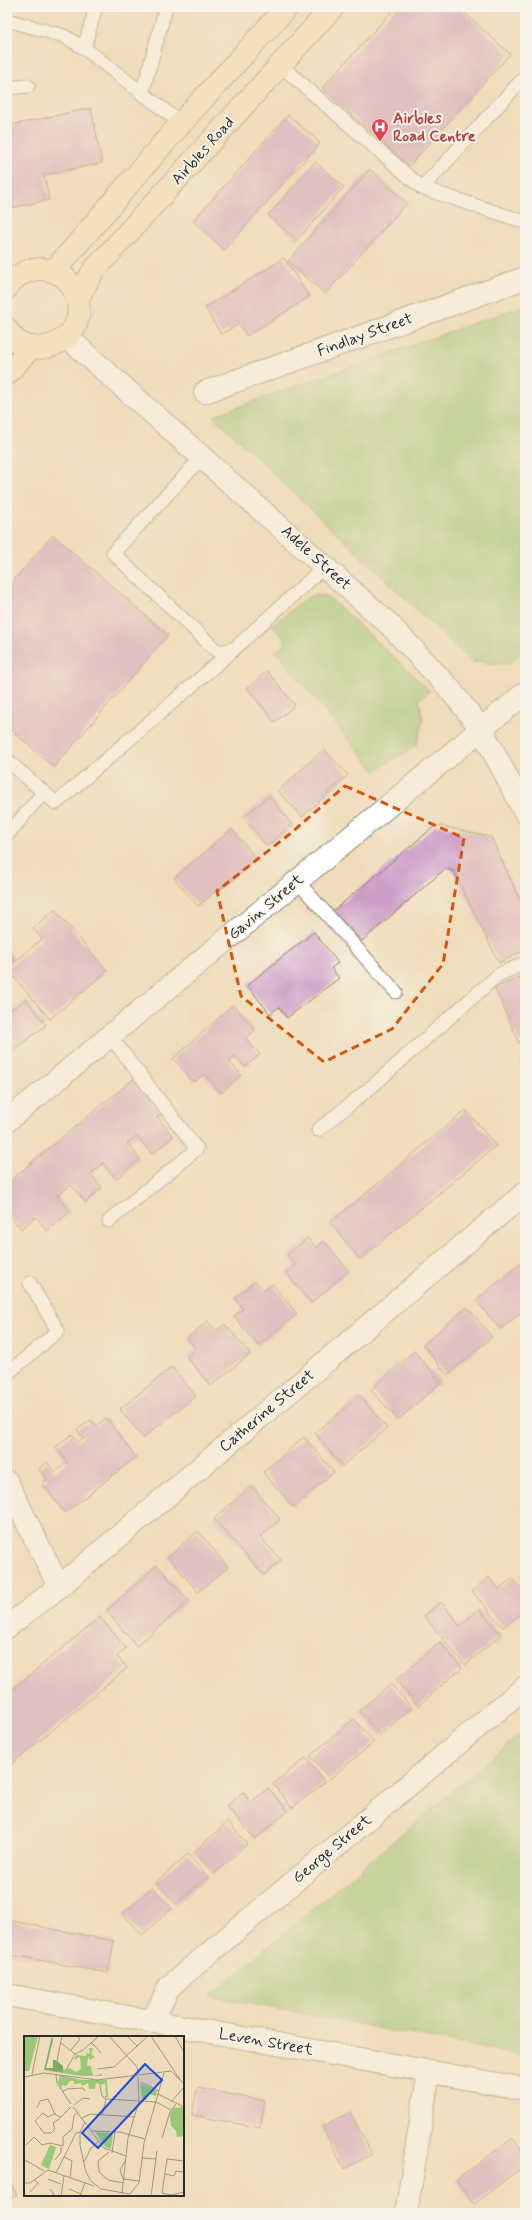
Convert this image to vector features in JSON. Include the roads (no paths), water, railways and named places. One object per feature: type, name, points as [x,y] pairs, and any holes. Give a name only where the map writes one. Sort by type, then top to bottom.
[{"type":"main road","name":"Airbles Road","points":[[54,271],[182,123],[287,7]]},
{"type":"main road","name":"Airbles Road","points":[[78,297],[94,270],[333,7]]},
{"type":"main road","points":[[7,329],[16,340],[31,347],[46,347],[57,344],[67,337],[75,328],[79,315],[78,297],[68,280],[54,271],[34,269],[22,273],[8,284]]},
{"type":"main road","points":[[7,374],[31,347]]},
{"type":"street","name":"Findlay Street","points":[[205,392],[525,278]]},
{"type":"street","name":"Adele Street","points":[[67,337],[390,625],[449,688],[482,730],[525,812]]},
{"type":"street","name":"Gavin Street","points":[[7,1121],[525,693]]},
{"type":"street","name":"Catherine Street","points":[[7,1627],[59,1587],[525,1193]]},
{"type":"street","points":[[7,1482],[59,1587]]},
{"type":"street","name":"George Street","points":[[152,2022],[169,1987],[525,1687]]},
{"type":"street","name":"Leven Street","points":[[7,1995],[429,2071],[525,2090]]},
{"type":"street","points":[[406,2213],[429,2071]]},
{"type":"lane","points":[[84,48],[96,7]]},
{"type":"lane","points":[[142,94],[166,7]]},
{"type":"lane","points":[[7,20],[64,36],[84,48],[142,94],[182,123]]},
{"type":"lane","points":[[280,65],[422,188],[525,222]]},
{"type":"lane","points":[[422,188],[520,81]]},
{"type":"lane","points":[[7,88],[28,86]]},
{"type":"lane","points":[[202,457],[113,553],[218,652],[234,649]]},
{"type":"lane","points":[[7,760],[56,803],[234,649],[325,566]]},
{"type":"lane","points":[[7,835],[44,792]]},
{"type":"lane","points":[[297,881],[396,992]]},
{"type":"lane","points":[[318,1130],[370,1088],[498,976],[525,963]]},
{"type":"lane","points":[[109,1221],[197,1149],[110,1036]]},
{"type":"lane","points":[[7,1374],[58,1332],[30,1283]]},
{"type":"place","name":"Airbles Road Centre","points":[[380,142]]}]
